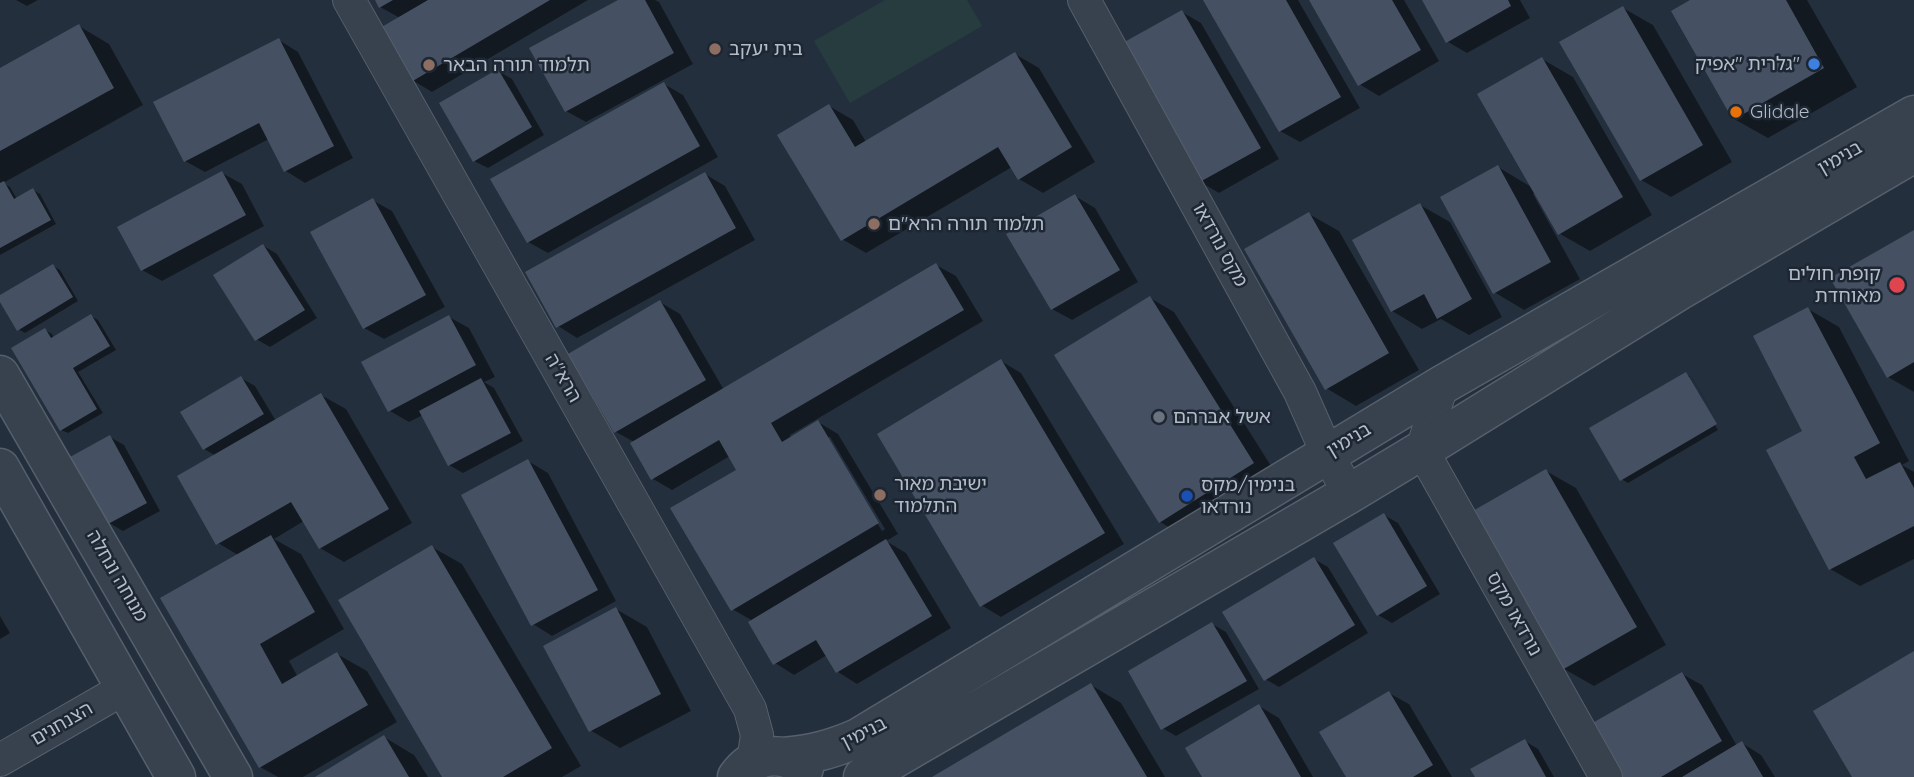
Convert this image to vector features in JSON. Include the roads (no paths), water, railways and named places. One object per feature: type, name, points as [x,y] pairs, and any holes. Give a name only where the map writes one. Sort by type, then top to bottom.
[{"type":"street","name":"הרא\"ה","points":[[349,0],[750,709],[757,735],[771,768]]},
{"type":"street","name":"מקס נורדאו","points":[[1084,0],[1300,392],[1349,494]]},
{"type":"street","name":"בנימין","points":[[771,768],[858,738],[1442,385],[1914,116]]},
{"type":"street","name":"בנימין","points":[[863,777],[1349,494],[1680,289],[1914,153]]},
{"type":"street","name":"מנוחה ונחלה","points":[[0,375],[233,777]]},
{"type":"street","points":[[1422,450],[1442,385]]},
{"type":"street","name":"נורדאו מקס","points":[[1422,450],[1606,777]]},
{"type":"street","points":[[0,468],[176,777]]},
{"type":"street","name":"הצנחנים","points":[[0,760],[125,688]]},
{"type":"place","name":"בית יעקב","points":[[715,49]]},
{"type":"place","name":"גלרית \"אפיק\"","points":[[1814,64]]},
{"type":"place","name":"תלמוד תורה הבאר","points":[[429,65]]},
{"type":"place","name":"Glidale","points":[[1736,112]]},
{"type":"place","name":"תלמוד תורה הרא\"ם","points":[[874,224]]},
{"type":"place","name":"קופת חולים מאוחדת","points":[[1897,285]]},
{"type":"place","name":"אשל אברהם","points":[[1159,417]]},
{"type":"place","name":"ישיבת מאור התלמוד","points":[[880,495]]},
{"type":"place","name":"בנימין/מקס נורדאו","points":[[1187,496]]}]
